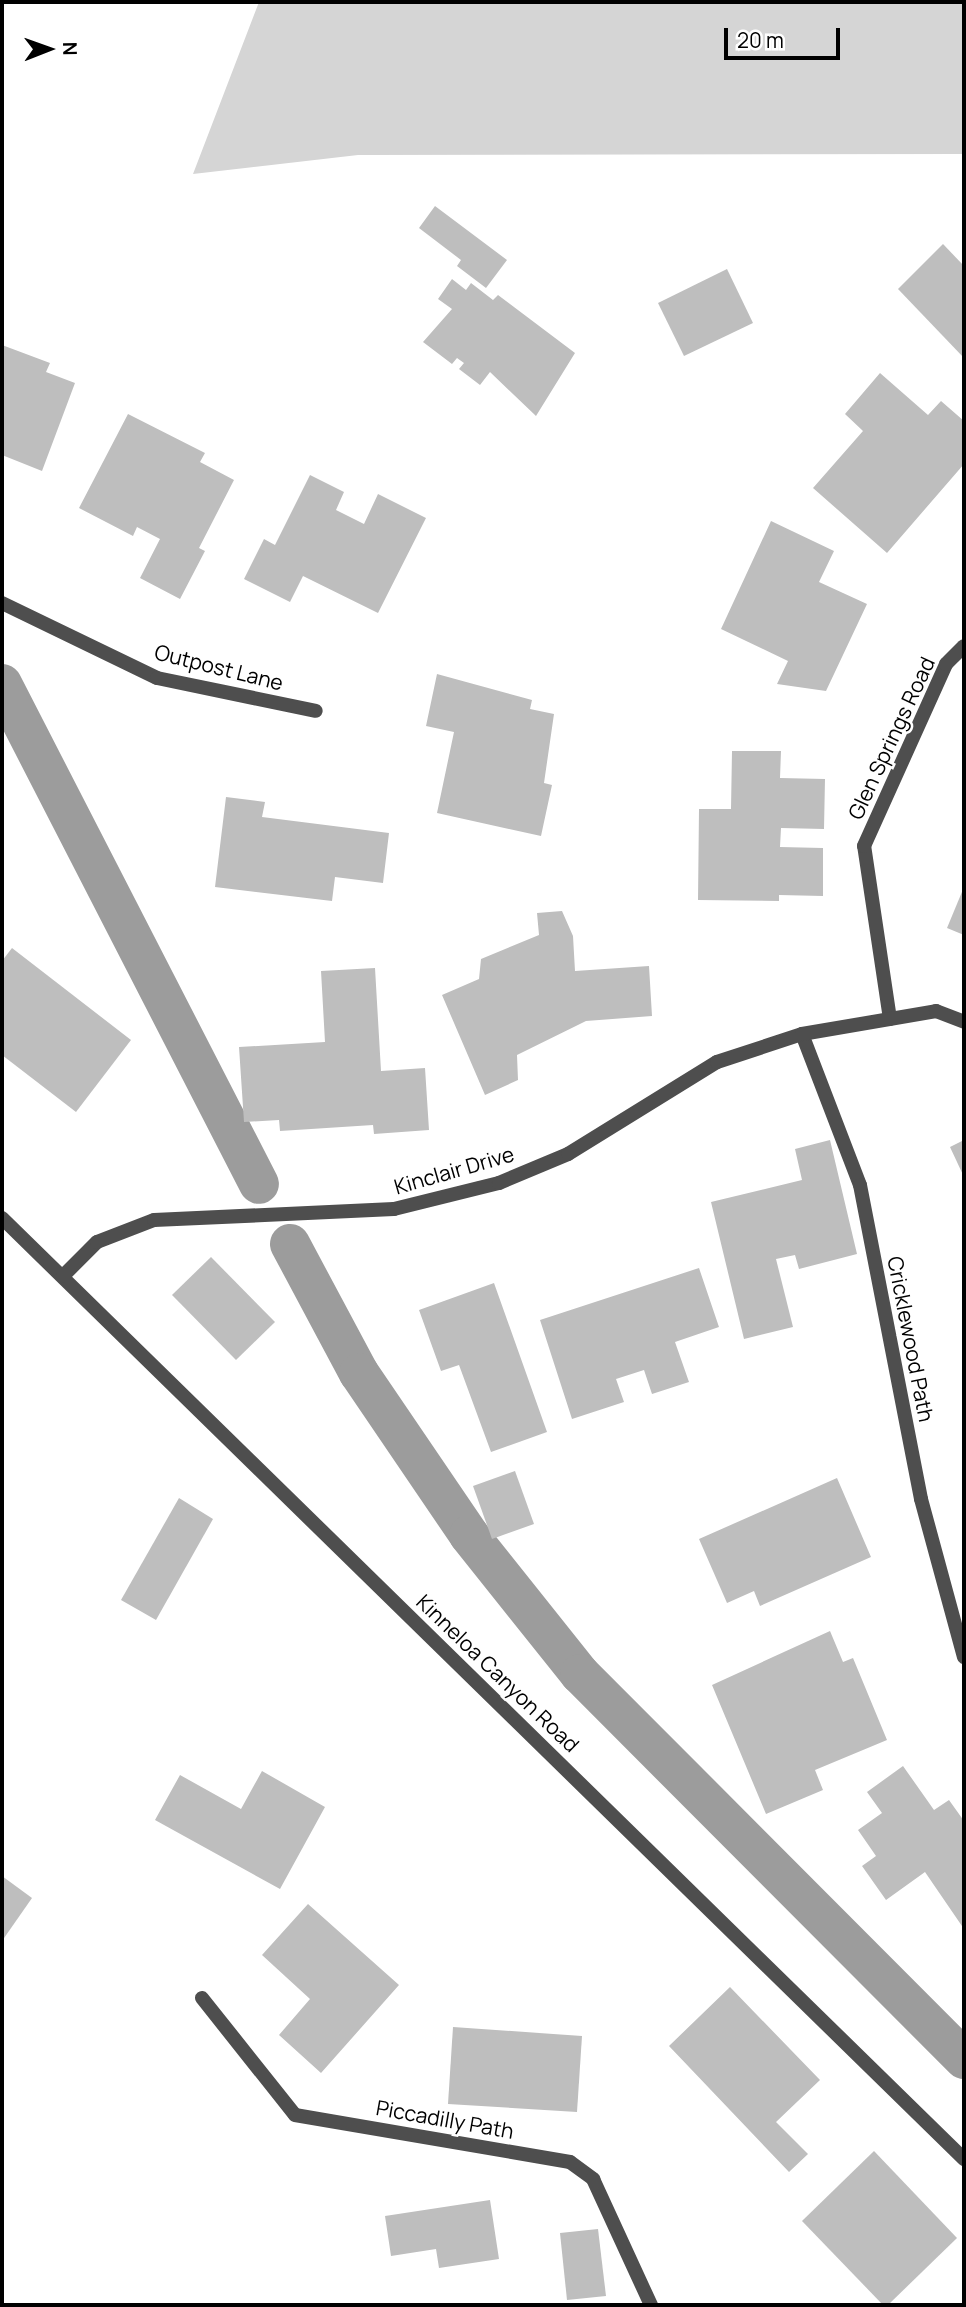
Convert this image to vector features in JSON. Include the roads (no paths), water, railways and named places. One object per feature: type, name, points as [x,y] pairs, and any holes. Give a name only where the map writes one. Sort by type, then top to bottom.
[{"type":"street","name":"Outpost Lane","points":[[2,603],[157,678],[316,711]]},
{"type":"street","name":"Glen Springs Road","points":[[890,1018],[864,846],[946,664],[964,646]]},
{"type":"street","name":"Kinclair Drive","points":[[62,1276],[97,1242],[154,1220],[394,1209],[499,1183],[568,1154],[717,1062],[802,1034],[936,1011],[964,1022]]},
{"type":"street","name":"Cricklewood Path","points":[[802,1034],[860,1185],[921,1499],[964,1657]]},
{"type":"street","name":"Kinneloa Canyon Road","points":[[2,1218],[964,2159]]},
{"type":"street","name":"Piccadilly Path","points":[[202,1998],[295,2115],[570,2162],[593,2179],[651,2305]]},
{"type":"waterway","points":[[2,684],[259,1184]]},
{"type":"waterway","points":[[290,1244],[359,1373],[469,1535],[580,1674],[964,2059]]}]
